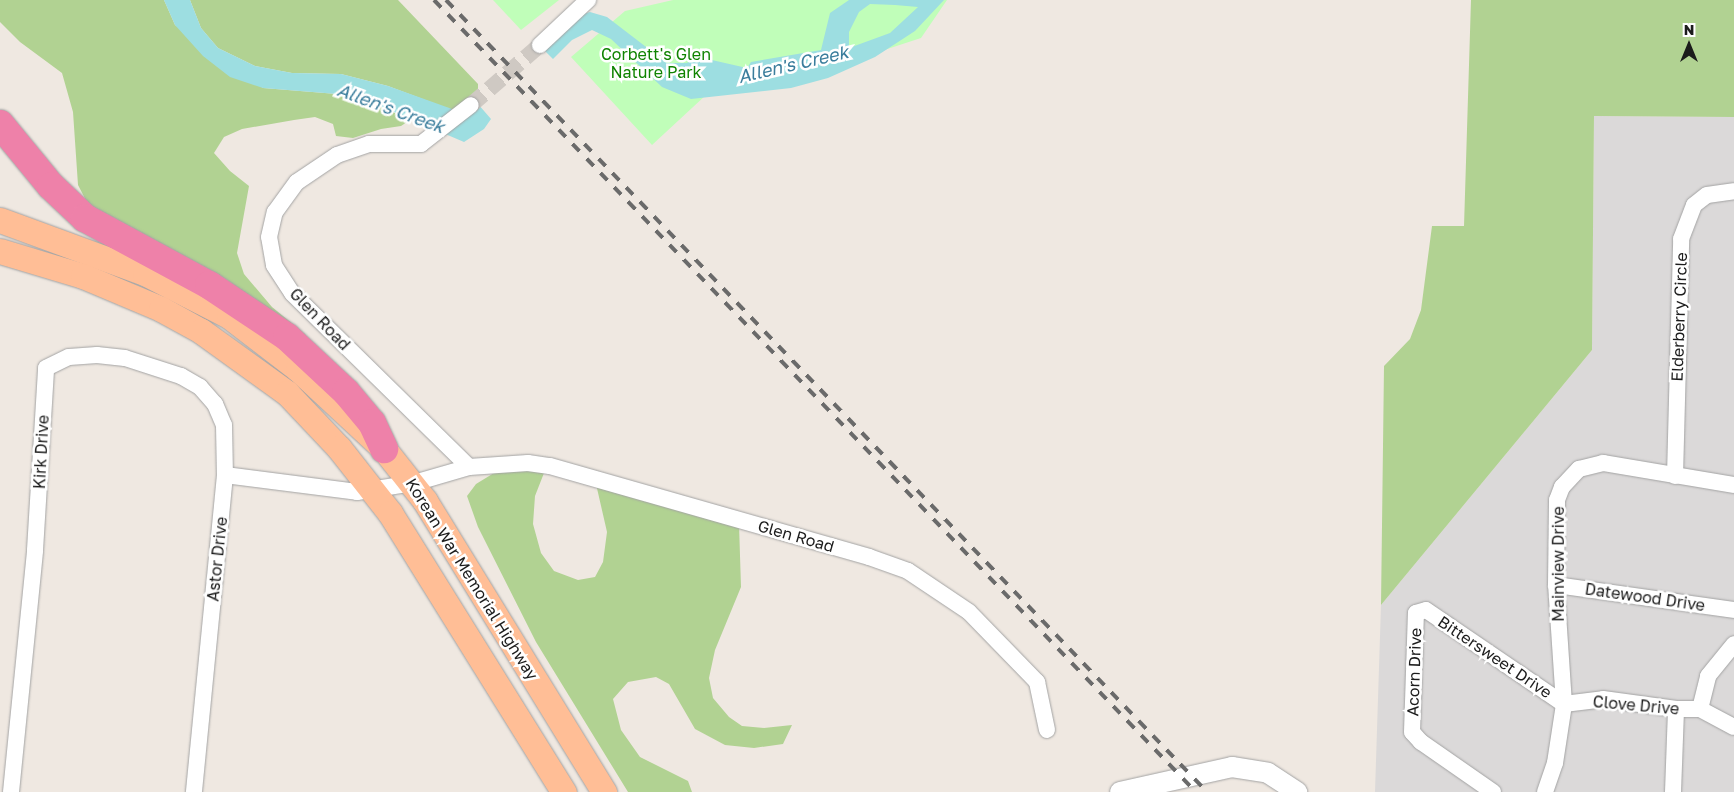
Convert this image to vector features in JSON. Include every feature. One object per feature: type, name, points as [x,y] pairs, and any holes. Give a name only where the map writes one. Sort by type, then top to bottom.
[{"type":"highway","points":[[0,124],[50,186],[85,218],[209,285],[287,337],[351,398],[372,423],[384,449]]},
{"type":"main road","name":"Korean War Memorial Highway","points":[[0,220],[145,273],[229,316],[298,369],[384,449],[414,483],[604,792]]},
{"type":"main road","name":"Korean War Memorial Highway","points":[[0,251],[83,276],[161,309],[201,331],[287,393],[339,448],[400,526],[564,792]]},
{"type":"street","points":[[540,45],[588,0]]},
{"type":"street","name":"Glen Road","points":[[467,108],[428,140],[416,144],[368,144],[353,147],[297,182],[275,212],[269,237],[270,252],[292,293],[469,467]]},
{"type":"street","name":"Elderberry Circle","points":[[1675,476],[1681,239],[1694,205],[1707,195],[1734,190]]},
{"type":"street","name":"Kirk Drive","points":[[11,792],[35,550],[46,368],[69,357],[97,355],[126,358],[181,376],[200,387],[215,404],[221,418],[227,452],[226,474]]},
{"type":"street","name":"Glen Road","points":[[372,490],[414,483],[469,467],[504,462],[550,466],[869,557],[908,572],[969,612],[1038,682],[1047,730]]},
{"type":"street","name":"Mainview Drive","points":[[1564,704],[1556,585],[1557,500],[1569,478],[1579,469],[1603,463],[1734,485]]},
{"type":"street","points":[[226,474],[337,492],[372,490]]},
{"type":"street","name":"Astor Drive","points":[[194,792],[226,474]]},
{"type":"street","name":"Datewood Drive","points":[[1556,585],[1734,610]]},
{"type":"street","name":"Bittersweet Drive","points":[[1426,610],[1564,704]]},
{"type":"street","name":"Acorn Drive","points":[[1426,610],[1416,613],[1412,732],[1421,742],[1493,792]]},
{"type":"street","points":[[1700,709],[1708,676],[1734,644]]},
{"type":"street","name":"Clove Drive","points":[[1564,704],[1603,699],[1676,710],[1700,709],[1734,727]]},
{"type":"street","points":[[1545,792],[1555,763],[1564,704]]},
{"type":"street","points":[[1672,792],[1676,710]]},
{"type":"street","points":[[1120,792],[1207,770],[1244,766],[1268,773],[1297,792]]},
{"type":"shaded area","points":[[1594,116],[1734,117],[1734,792],[1375,792],[1381,605],[1592,350]]},
{"type":"green space","points":[[0,0],[164,0],[175,25],[263,88],[337,94],[375,104],[410,120],[401,126],[381,129],[353,138],[336,136],[333,124],[315,117],[294,120],[242,129],[224,137],[214,153],[230,171],[249,186],[237,253],[244,274],[272,307],[305,334],[308,340],[227,280],[91,210],[78,185],[73,112],[62,73],[20,42],[0,22]]},
{"type":"green space","points":[[190,0],[398,0],[478,84],[478,104],[465,115],[388,86],[341,74],[292,73],[255,66],[218,48],[201,28]]},
{"type":"green space","points":[[493,0],[559,0],[521,30]]},
{"type":"green space","name":"Corbett's Glen Nature Park","points":[[673,0],[947,0],[921,38],[817,72],[706,95],[652,145],[571,57],[625,11]]},
{"type":"green space","points":[[1471,0],[1734,0],[1734,117],[1594,116],[1592,350],[1381,605],[1384,366],[1410,339],[1421,310],[1432,226],[1464,226]]},
{"type":"green space","points":[[527,469],[544,473],[535,496],[533,524],[541,553],[554,571],[578,580],[595,577],[603,562],[607,532],[596,484],[739,524],[741,587],[715,650],[709,678],[713,698],[729,717],[742,726],[764,728],[792,725],[783,744],[754,748],[725,745],[695,729],[669,684],[656,677],[628,682],[613,699],[621,730],[640,757],[688,781],[692,792],[628,792],[536,642],[478,527],[467,496],[476,484],[494,473]]},
{"type":"water","name":"Allen's Creek","points":[[164,0],[190,0],[201,28],[218,48],[255,66],[292,73],[341,74],[388,86],[466,114],[478,104],[491,119],[484,129],[464,142],[375,104],[337,94],[263,88],[230,77],[203,56],[175,25]]},
{"type":"water","name":"Allen's Creek","points":[[849,0],[944,0],[915,31],[875,57],[828,78],[791,88],[691,99],[662,87],[611,39],[592,30],[572,40],[553,59],[541,47],[579,15],[590,12],[607,17],[667,63],[686,63],[703,58],[747,68],[751,62],[821,50],[830,13]],"holes":[[[870,4],[918,7],[890,33],[849,48],[849,32],[859,12]]]},
{"type":"tunnel","points":[[471,105],[540,45]]},
{"type":"railway","points":[[434,0],[1196,792]]},
{"type":"railway","points":[[446,0],[1207,792]]}]
